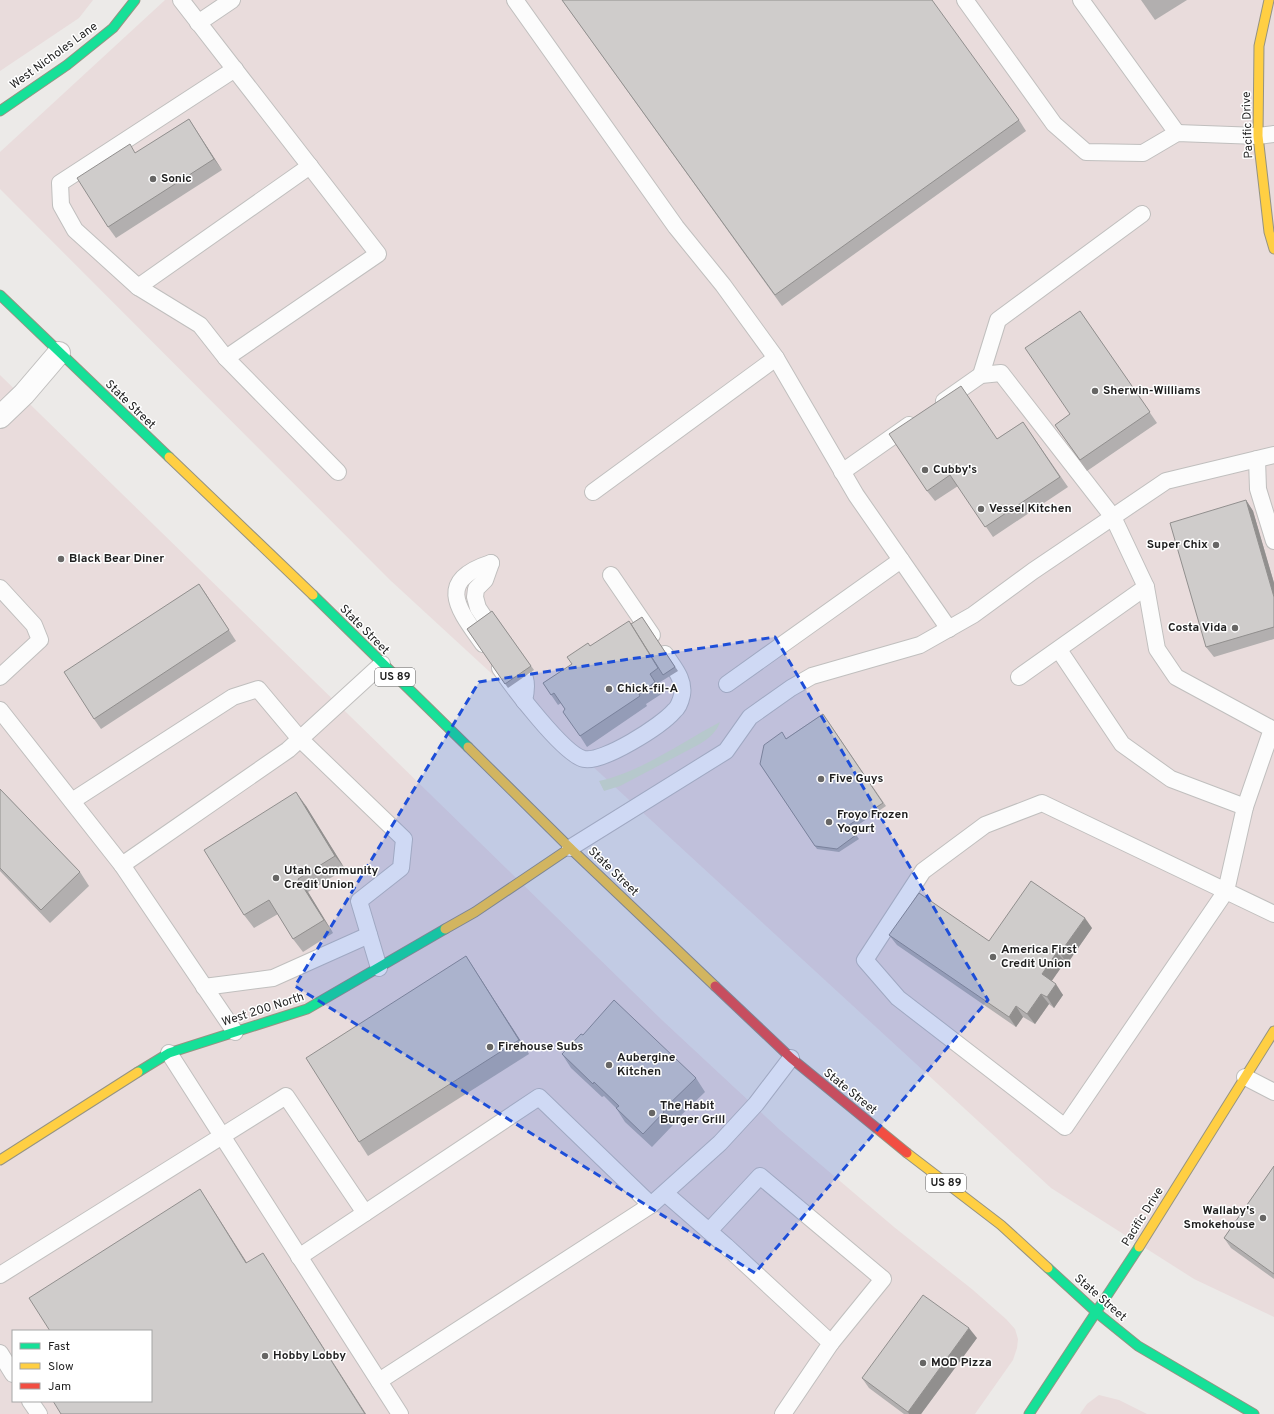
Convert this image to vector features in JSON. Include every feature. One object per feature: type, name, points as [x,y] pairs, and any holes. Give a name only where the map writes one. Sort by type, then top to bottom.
[{"type":"main road","name":"West Nicholes Lane","points":[[0,110],[67,65],[113,28],[136,0]]},
{"type":"main road","name":"Pacific Drive","points":[[1268,0],[1259,46],[1258,136],[1269,232],[1274,249]]},
{"type":"main road","name":"State Street","points":[[0,295],[307,589],[570,848],[791,1058],[892,1141],[1001,1225],[1096,1312],[1138,1346],[1254,1414]]},
{"type":"main road","name":"West 200 North","points":[[0,1160],[169,1053],[308,1009],[475,912],[570,848]]},
{"type":"main road","name":"Pacific Drive","points":[[1029,1414],[1096,1312],[1274,1031]]},
{"type":"street","points":[[0,417],[24,394],[59,353]]},
{"type":"lane","points":[[181,0],[378,254],[226,358]]},
{"type":"lane","points":[[198,23],[232,0]]},
{"type":"lane","points":[[515,0],[676,227],[722,285],[776,358],[815,429],[856,495],[949,629]]},
{"type":"lane","points":[[965,0],[1054,124],[1086,152],[1143,153],[1177,133],[1258,136],[1274,134]]},
{"type":"lane","points":[[1080,0],[1177,133]]},
{"type":"lane","points":[[235,69],[60,183],[61,205],[75,230],[138,287],[200,325],[226,358],[338,472]]},
{"type":"lane","points":[[138,287],[310,166]]},
{"type":"lane","points":[[981,375],[998,320],[1142,214]]},
{"type":"lane","points":[[593,492],[776,358]]},
{"type":"lane","points":[[842,472],[981,375],[1001,373],[1113,517],[1146,587],[1157,649],[1176,677],[1273,727],[1245,807],[1226,891],[1065,1127],[898,998],[865,960],[923,871],[985,825],[1042,803],[1226,891],[1274,914]]},
{"type":"lane","points":[[570,848],[619,816],[726,751],[750,716],[812,676],[920,645],[973,615],[1033,571],[1166,481],[1274,455]]},
{"type":"lane","points":[[1257,459],[1258,489],[1274,541]]},
{"type":"lane","points":[[727,684],[901,560]]},
{"type":"lane","points":[[491,563],[475,568],[461,578],[456,592],[456,603],[463,616],[537,717],[572,752],[584,759],[600,757],[658,726],[675,711],[682,696],[683,684],[677,672],[611,575]]},
{"type":"lane","points":[[1019,677],[1146,587]]},
{"type":"lane","points":[[0,588],[34,625],[40,640],[0,677]]},
{"type":"lane","points":[[1059,650],[1122,744],[1171,779],[1245,807]]},
{"type":"lane","points":[[122,866],[288,750],[382,664]]},
{"type":"lane","points":[[72,801],[233,697],[258,689],[300,739],[404,839],[401,868],[359,901],[379,968]]},
{"type":"lane","points":[[0,710],[122,866],[235,1032]]},
{"type":"lane","points":[[204,987],[273,978],[369,935]]},
{"type":"lane","points":[[169,1053],[400,1414]]},
{"type":"lane","points":[[379,1382],[652,1205],[720,1143],[756,1104],[791,1058]]},
{"type":"lane","points":[[1245,1077],[1274,1092]]},
{"type":"lane","points":[[0,1275],[286,1096],[365,1213]]},
{"type":"lane","points":[[299,1257],[539,1097],[652,1205]]},
{"type":"lane","points":[[709,1231],[760,1176],[883,1279],[831,1343],[783,1414]]},
{"type":"lane","points":[[665,1193],[709,1231],[831,1343]]},
{"type":"lane","points":[[0,1353],[12,1372]]},
{"type":"lane","points":[[31,1402],[39,1414]]},
{"type":"highlighted area","points":[[775,637],[988,1000],[755,1273],[295,986],[479,682]]},
{"type":"shaded area","points":[[0,0],[93,0],[79,18],[0,71]]},
{"type":"shaded area","points":[[165,0],[1274,0],[1274,1317],[1194,1279],[1051,1188],[390,580],[0,189],[0,152]]},
{"type":"shaded area","points":[[0,375],[663,1021],[780,1130],[894,1227],[973,1290],[1006,1319],[1015,1329],[1018,1339],[1017,1348],[1013,1360],[975,1414],[0,1414]]},
{"type":"shaded area","points":[[1099,1395],[1119,1400],[1147,1414],[1080,1414],[1087,1404]]},
{"type":"green space","points":[[720,722],[711,735],[698,745],[620,786],[604,791],[599,781],[615,777],[646,764]]},
{"type":"building","points":[[562,0],[932,0],[1019,120],[775,295]]},
{"type":"building","name":"Sonic","points":[[189,119],[214,159],[108,227],[77,178],[130,144],[135,153]]},
{"type":"building","name":"Sherwin-Williams","points":[[1080,311],[1150,412],[1080,460],[1055,425],[1070,414],[1025,348]]},
{"type":"building","points":[[961,386],[997,439],[1023,422],[1060,477],[985,527],[950,475],[927,491],[889,434]]},
{"type":"building","points":[[1246,500],[1274,597],[1274,627],[1206,647],[1170,523]]},
{"type":"building","points":[[199,584],[229,630],[94,719],[64,672]]},
{"type":"building","points":[[492,611],[531,666],[505,684],[467,629]]},
{"type":"building","points":[[642,617],[675,667],[663,675],[631,624]]},
{"type":"building","name":"Chick-fil-A","points":[[629,621],[658,668],[650,674],[655,682],[639,694],[640,696],[580,736],[563,712],[565,709],[554,693],[551,695],[543,683],[572,664],[567,657],[588,643],[590,646]]},
{"type":"building","points":[[823,714],[883,803],[849,825],[856,835],[837,849],[815,846],[760,764],[764,745],[782,732],[786,739]]},
{"type":"building","points":[[0,789],[80,872],[41,910],[0,868]]},
{"type":"building","points":[[296,792],[335,856],[298,879],[324,920],[293,939],[269,900],[244,915],[204,850]]},
{"type":"building","name":"America First Credit Union","points":[[1031,881],[1085,918],[1060,953],[1057,952],[1042,974],[1056,984],[1047,997],[1041,994],[1027,1014],[1016,1006],[1009,1017],[889,935],[919,893],[989,941]]},
{"type":"building","points":[[466,956],[519,1040],[359,1142],[306,1058]]},
{"type":"building","points":[[614,1000],[696,1078],[663,1110],[664,1112],[643,1134],[616,1108],[619,1106],[594,1082],[593,1084],[562,1054],[581,1034],[583,1035]]},
{"type":"building","name":"Wallaby's Smokehouse","points":[[1274,1166],[1274,1274],[1224,1238]]},
{"type":"building","points":[[200,1189],[246,1263],[263,1253],[365,1414],[61,1414],[54,1402],[152,1402],[152,1330],[49,1330],[29,1298]]},
{"type":"building","name":"MOD Pizza","points":[[923,1295],[969,1328],[908,1412],[862,1378]]},
{"type":"traffic: fast","points":[[0,111],[67,65],[113,28],[135,0]]},
{"type":"traffic: fast","points":[[0,295],[169,457]]},
{"type":"traffic: fast","points":[[313,595],[468,747]]},
{"type":"traffic: fast","points":[[138,1072],[169,1053],[307,1009],[445,929]]},
{"type":"traffic: fast","points":[[1029,1414],[1139,1247]]},
{"type":"traffic: fast","points":[[1048,1268],[1096,1312],[1138,1346],[1254,1414]]},
{"type":"traffic: slow","points":[[1269,0],[1259,46],[1258,136],[1269,232],[1274,249]]},
{"type":"traffic: slow","points":[[169,457],[313,595]]},
{"type":"traffic: slow","points":[[468,747],[570,848],[715,986]]},
{"type":"traffic: slow","points":[[445,929],[475,912],[570,848]]},
{"type":"traffic: slow","points":[[1139,1247],[1274,1031]]},
{"type":"traffic: slow","points":[[0,1160],[138,1072]]},
{"type":"traffic: slow","points":[[907,1153],[1001,1225],[1048,1268]]},
{"type":"traffic: jam","points":[[715,986],[791,1058],[907,1153]]},
{"type":"place","name":"Sonic","points":[[153,179]]},
{"type":"place","name":"Sherwin-Williams","points":[[1095,391]]},
{"type":"place","name":"Cubby's","points":[[925,470]]},
{"type":"place","name":"Vessel Kitchen","points":[[981,509]]},
{"type":"place","name":"Super Chix","points":[[1216,545]]},
{"type":"place","name":"Black Bear Diner","points":[[61,559]]},
{"type":"place","name":"Costa Vida","points":[[1235,628]]},
{"type":"place","name":"Chick-fil-A","points":[[609,689]]},
{"type":"place","name":"Five Guys","points":[[821,779]]},
{"type":"place","name":"Froyo Frozen Yogurt","points":[[829,822]]},
{"type":"place","name":"Utah Community Credit Union","points":[[276,878]]},
{"type":"place","name":"America First Credit Union","points":[[993,957]]},
{"type":"place","name":"Firehouse Subs","points":[[490,1047]]},
{"type":"place","name":"Aubergine Kitchen","points":[[609,1065]]},
{"type":"place","name":"The Habit Burger Grill","points":[[652,1113]]},
{"type":"place","name":"Wallaby's Smokehouse","points":[[1263,1218]]},
{"type":"place","name":"Hobby Lobby","points":[[265,1356]]},
{"type":"place","name":"MOD Pizza","points":[[923,1363]]}]
